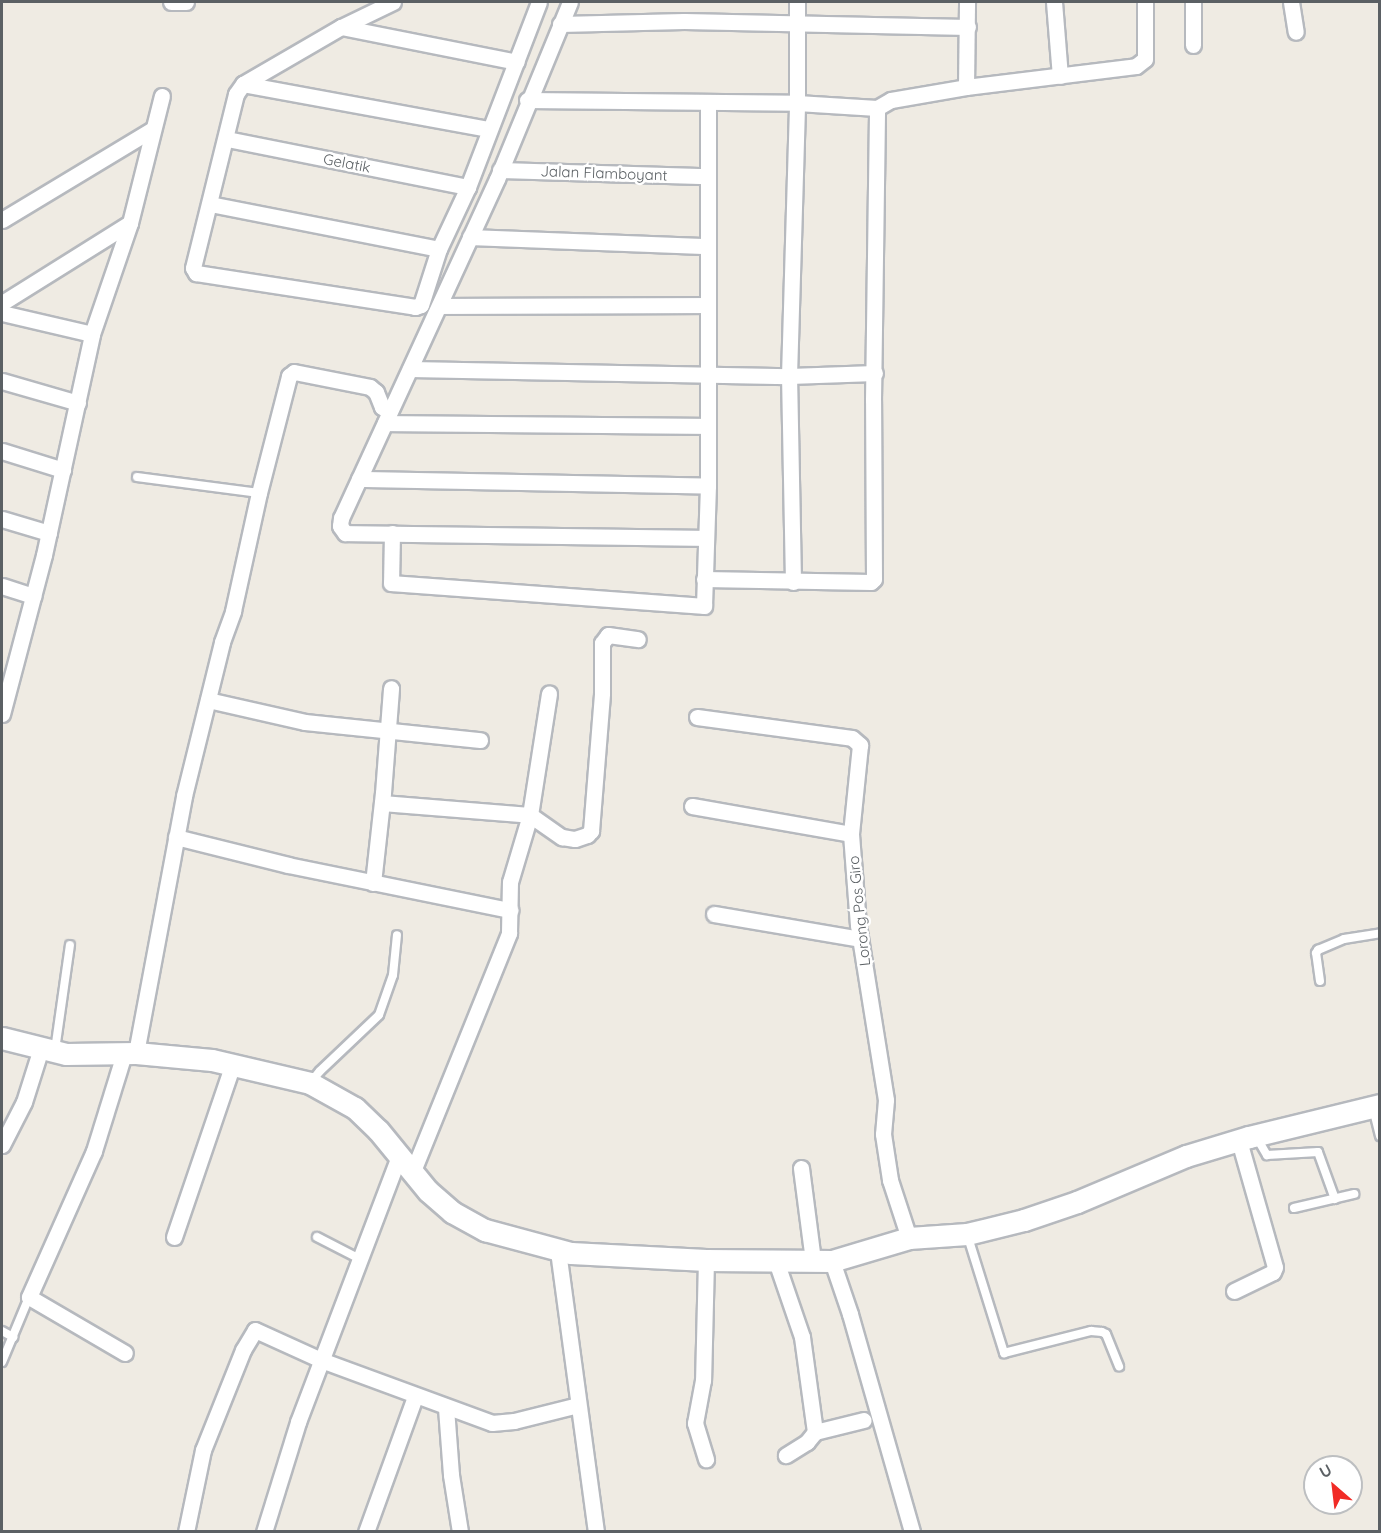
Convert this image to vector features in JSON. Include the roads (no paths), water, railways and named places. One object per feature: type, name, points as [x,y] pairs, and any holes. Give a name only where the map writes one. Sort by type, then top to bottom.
[{"type":"main road","points":[[2,1038],[66,1054],[130,1053],[212,1060],[310,1083],[355,1108],[378,1130],[428,1191],[452,1212],[485,1230],[558,1251],[706,1260],[822,1261],[909,1238],[967,1234],[1024,1220],[1077,1202],[1186,1156],[1247,1138],[1376,1106]]},
{"type":"street","points":[[171,2],[186,2]]},
{"type":"street","points":[[393,2],[341,27],[243,84],[236,94],[227,139],[193,268],[200,275],[415,307],[423,302],[439,249],[468,187],[539,2]]},
{"type":"street","points":[[570,2],[441,306],[341,518],[341,530],[345,533],[704,538]]},
{"type":"street","points":[[793,582],[789,376],[797,103],[797,2]]},
{"type":"street","points":[[966,87],[967,2]]},
{"type":"street","points":[[1054,2],[1060,76]]},
{"type":"street","points":[[527,100],[797,103],[877,108],[891,100],[966,87],[1140,64],[1145,59],[1146,50],[1145,2]]},
{"type":"street","points":[[1193,2],[1193,45]]},
{"type":"street","points":[[1292,2],[1296,32]]},
{"type":"street","points":[[560,24],[684,21],[968,27]]},
{"type":"street","points":[[341,27],[517,62]]},
{"type":"street","points":[[243,84],[489,129]]},
{"type":"street","points":[[2,714],[49,533],[92,334],[130,223],[162,96]]},
{"type":"street","points":[[392,533],[391,584],[704,606],[704,538],[708,486],[708,103]]},
{"type":"street","points":[[704,579],[871,582],[874,579],[877,108]]},
{"type":"street","points":[[2,220],[153,129]]},
{"type":"street","name":"Gelatik","points":[[227,139],[468,187]]},
{"type":"street","name":"Jalan Flamboyant","points":[[500,170],[708,176]]},
{"type":"street","points":[[210,204],[439,249]]},
{"type":"street","points":[[2,303],[130,223]]},
{"type":"street","points":[[470,237],[708,246]]},
{"type":"street","points":[[441,306],[708,305]]},
{"type":"street","points":[[2,313],[92,334]]},
{"type":"street","points":[[410,369],[707,372],[789,376],[875,373]]},
{"type":"street","points":[[125,1353],[29,1297],[94,1151],[130,1053],[208,700],[222,642],[233,611],[259,493],[289,376],[292,372],[370,387],[376,392],[387,418]]},
{"type":"street","points":[[2,381],[78,403]]},
{"type":"street","points":[[387,418],[707,426]]},
{"type":"street","points":[[2,451],[63,470]]},
{"type":"street","points":[[359,479],[708,486]]},
{"type":"street","points":[[2,519],[49,533]]},
{"type":"street","points":[[2,586],[33,596]]},
{"type":"street","points":[[382,803],[530,815],[562,837],[581,838],[591,831],[602,693],[602,643],[608,635],[638,639]]},
{"type":"street","points":[[373,883],[391,688]]},
{"type":"street","points":[[264,1532],[298,1422],[360,1259],[493,977],[509,933],[510,882],[530,815],[549,693]]},
{"type":"street","points":[[208,700],[305,722],[480,740]]},
{"type":"street","name":"Lorong Pos Giro","points":[[697,717],[852,738],[858,742],[860,753],[851,834],[860,939],[886,1100],[883,1134],[888,1168],[909,1238]]},
{"type":"street","points":[[692,806],[851,834]]},
{"type":"street","points":[[176,837],[373,883],[510,910]]},
{"type":"street","points":[[714,914],[860,939]]},
{"type":"street","points":[[2,1145],[48,1050]]},
{"type":"street","points":[[174,1237],[233,1065]]},
{"type":"street","points":[[1234,1291],[1273,1272],[1275,1267],[1247,1138]]},
{"type":"street","points":[[801,1168],[822,1261],[850,1314],[912,1532]]},
{"type":"street","points":[[558,1251],[596,1532]]},
{"type":"street","points":[[706,1260],[703,1380],[695,1423],[706,1460]]},
{"type":"street","points":[[776,1261],[802,1337],[815,1432]]},
{"type":"street","points":[[186,1532],[203,1450],[251,1333],[259,1330],[321,1360],[415,1397],[492,1423],[514,1421],[578,1405]]},
{"type":"street","points":[[366,1532],[415,1397]]},
{"type":"street","points":[[446,1408],[451,1475],[460,1532]]},
{"type":"street","points":[[786,1455],[807,1442],[815,1432],[864,1420]]},
{"type":"lane","points":[[137,477],[259,493]]},
{"type":"lane","points":[[1320,981],[1316,953],[1318,950],[1344,939],[1380,933]]},
{"type":"lane","points":[[310,1083],[379,1015],[393,975],[397,935]]},
{"type":"lane","points":[[48,1050],[70,945]]},
{"type":"lane","points":[[1376,1106],[1380,1136]]},
{"type":"lane","points":[[1247,1138],[1267,1155],[1318,1152],[1335,1199]]},
{"type":"lane","points":[[1294,1208],[1354,1194]]},
{"type":"lane","points":[[967,1234],[1004,1353],[1091,1331],[1102,1332],[1106,1334],[1119,1366]]},
{"type":"lane","points":[[317,1237],[360,1259]]},
{"type":"lane","points":[[2,1362],[29,1297]]},
{"type":"lane","points":[[2,1331],[14,1337]]}]
